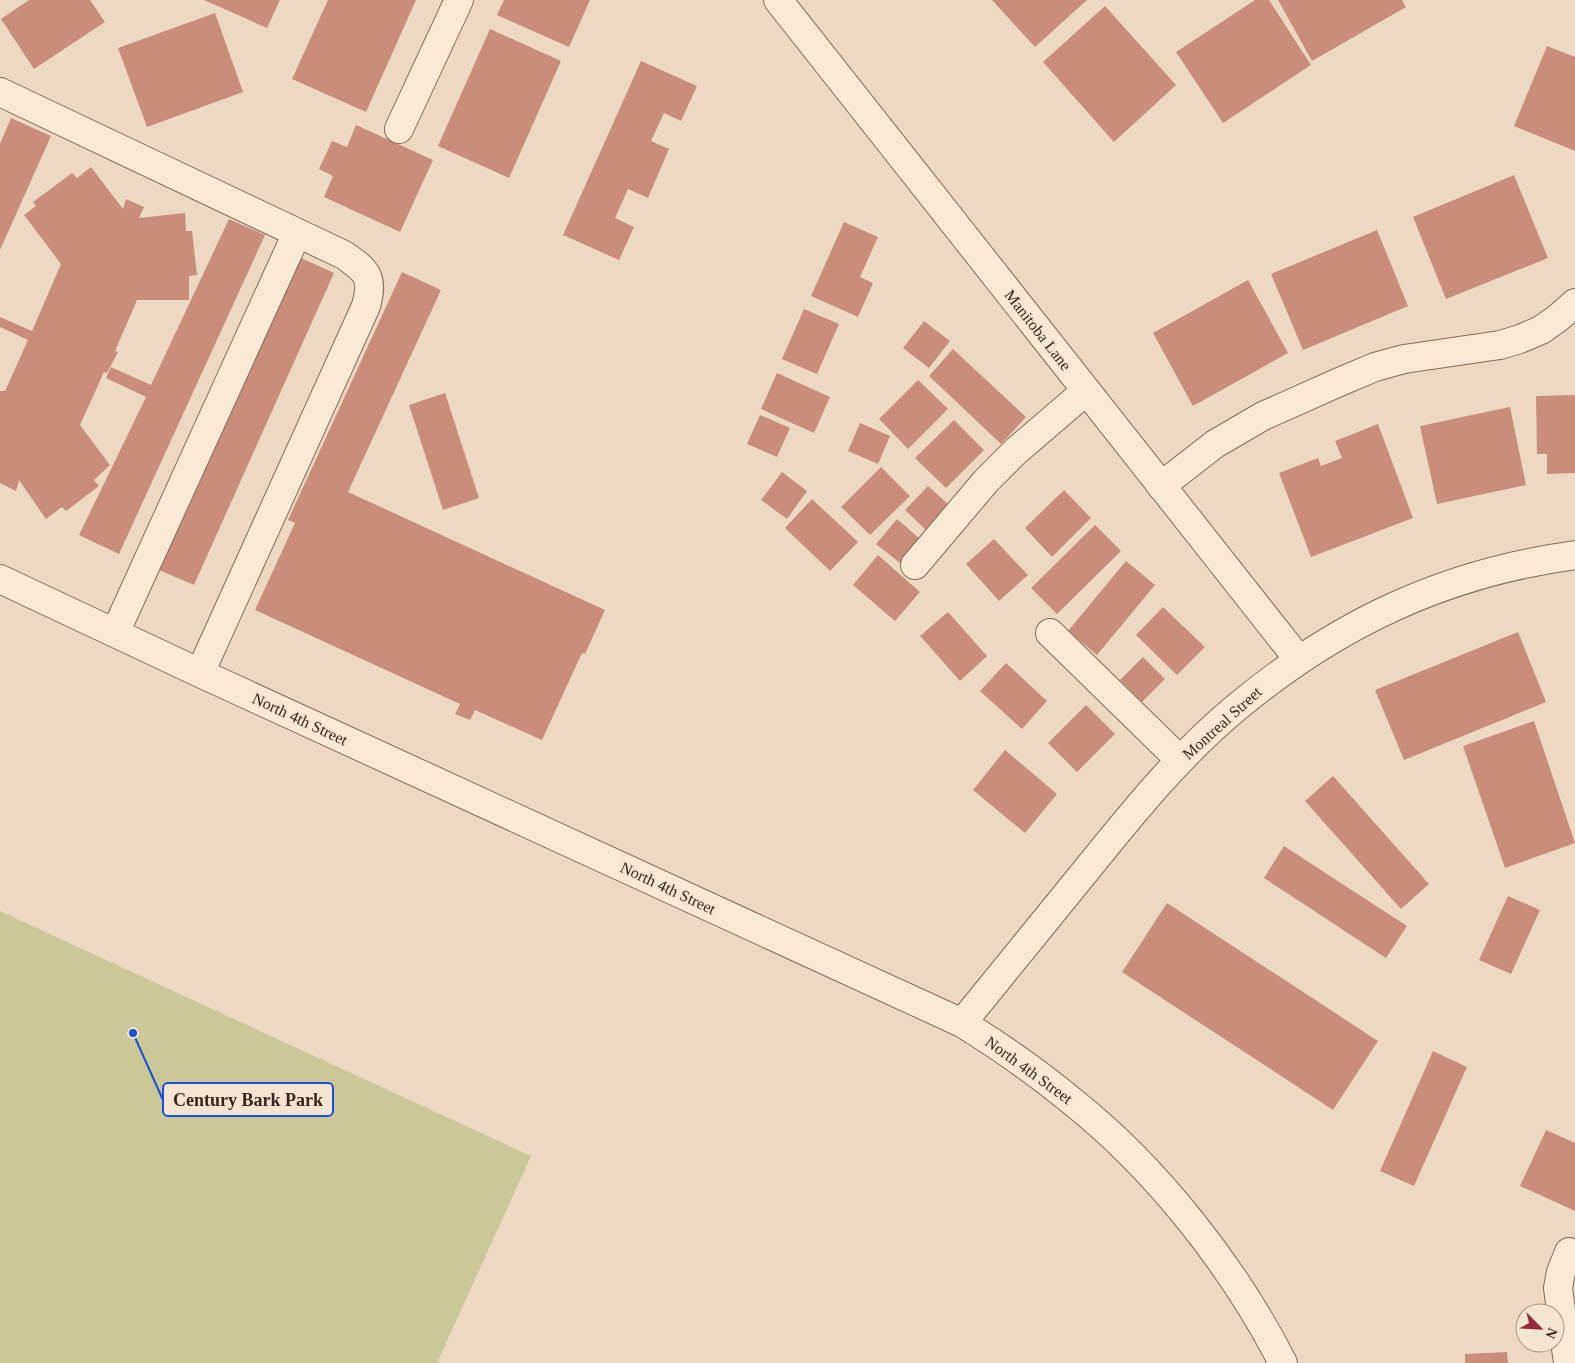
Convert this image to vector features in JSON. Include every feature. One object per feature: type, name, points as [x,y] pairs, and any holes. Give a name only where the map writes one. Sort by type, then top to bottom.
[{"type":"street","points":[[399,129],[459,0]]},
{"type":"street","name":"Manitoba Lane","points":[[778,0],[1299,660]]},
{"type":"street","points":[[0,92],[344,255],[368,275],[370,291],[366,306],[200,673]]},
{"type":"street","points":[[115,633],[297,233]]},
{"type":"street","points":[[1160,486],[1215,444],[1255,421],[1344,380],[1375,367],[1404,359],[1500,345],[1520,339],[1541,330],[1575,303]]},
{"type":"street","points":[[914,565],[986,481],[1016,451],[1086,391]]},
{"type":"street","name":"Montreal Street","points":[[962,1023],[1129,818],[1180,760],[1237,707],[1299,660],[1335,637],[1409,599],[1452,582],[1504,568],[1538,560],[1575,555]]},
{"type":"street","name":"North 4th Street","points":[[0,579],[200,673],[962,1023],[997,1045],[1067,1097],[1107,1131],[1140,1163],[1201,1236],[1253,1310],[1283,1363]]},
{"type":"street","points":[[1050,633],[1180,760]]},
{"type":"street","points":[[1568,1363],[1558,1288],[1561,1272],[1569,1252]]},
{"type":"shaded area","points":[[0,911],[531,1156],[437,1363],[0,1363]]},
{"type":"building","points":[[29,0],[90,0],[105,22],[34,69],[1,19]]},
{"type":"building","points":[[204,0],[280,0],[267,28]]},
{"type":"building","points":[[328,0],[416,0],[366,112],[292,79]]},
{"type":"building","points":[[504,0],[590,0],[569,47],[497,15]]},
{"type":"building","points":[[992,0],[1087,0],[1035,47]]},
{"type":"building","points":[[1255,0],[1269,0],[1311,65],[1223,123],[1176,52]]},
{"type":"building","points":[[1278,0],[1402,0],[1406,7],[1312,61]]},
{"type":"building","points":[[1105,6],[1176,85],[1114,142],[1043,62]]},
{"type":"building","points":[[215,13],[243,92],[147,127],[118,48]]},
{"type":"building","points":[[490,29],[561,61],[509,178],[438,146]]},
{"type":"building","points":[[1547,46],[1575,57],[1575,151],[1514,126]]},
{"type":"building","points":[[641,61],[697,86],[681,121],[664,113],[651,141],[669,149],[648,198],[628,189],[615,218],[634,227],[619,260],[563,235]]},
{"type":"building","points":[[11,118],[51,136],[0,250],[0,144]]},
{"type":"building","points":[[356,125],[433,160],[400,232],[324,197],[333,176],[319,169],[332,141],[347,147]]},
{"type":"building","points":[[91,167],[123,209],[126,199],[144,207],[139,218],[185,213],[186,231],[192,231],[197,275],[189,276],[189,300],[137,300],[115,351],[118,352],[107,373],[104,372],[80,425],[110,465],[94,480],[99,486],[66,511],[62,507],[46,519],[19,480],[16,491],[0,483],[0,391],[5,391],[28,340],[0,327],[0,317],[32,331],[61,264],[24,215],[36,206],[33,202],[72,173],[77,178]]},
{"type":"building","points":[[1514,175],[1548,258],[1446,299],[1413,217]]},
{"type":"building","points":[[229,219],[265,235],[119,554],[79,535],[146,397],[106,378],[111,367],[151,385]]},
{"type":"building","points":[[844,222],[878,237],[860,277],[873,283],[858,317],[811,296]]},
{"type":"building","points":[[1377,230],[1408,306],[1303,350],[1271,274]]},
{"type":"building","points":[[299,257],[334,273],[194,585],[159,570]]},
{"type":"building","points":[[402,272],[441,290],[348,492],[605,610],[585,654],[582,653],[542,740],[475,710],[470,720],[455,714],[460,704],[255,610],[295,523],[288,520]]},
{"type":"building","points":[[1248,280],[1288,353],[1193,406],[1153,333]]},
{"type":"building","points":[[804,309],[839,324],[817,374],[782,359]]},
{"type":"building","points":[[924,321],[950,341],[929,368],[903,348]]},
{"type":"building","points":[[953,349],[1026,417],[1001,444],[929,376]]},
{"type":"building","points":[[777,373],[830,397],[814,433],[761,409]]},
{"type":"building","points":[[918,380],[948,409],[908,449],[879,419]]},
{"type":"building","points":[[445,393],[479,498],[443,510],[409,405]]},
{"type":"building","points":[[1575,395],[1575,473],[1547,474],[1547,454],[1537,454],[1536,396]]},
{"type":"building","points":[[1510,407],[1526,485],[1437,504],[1420,426]]},
{"type":"building","points":[[760,415],[790,428],[777,457],[747,444]]},
{"type":"building","points":[[954,420],[984,450],[946,488],[915,458]]},
{"type":"building","points":[[860,423],[890,436],[878,464],[848,451]]},
{"type":"building","points":[[1378,424],[1413,518],[1311,557],[1279,473],[1318,458],[1321,466],[1342,458],[1335,441]]},
{"type":"building","points":[[881,467],[910,496],[870,535],[841,507]]},
{"type":"building","points":[[782,472],[807,491],[787,519],[761,500]]},
{"type":"building","points":[[928,486],[950,506],[927,531],[905,510]]},
{"type":"building","points":[[1064,490],[1091,518],[1052,557],[1025,528]]},
{"type":"building","points":[[812,499],[858,542],[830,571],[785,528]]},
{"type":"building","points":[[897,519],[920,539],[900,563],[876,544]]},
{"type":"building","points":[[1095,525],[1121,551],[1057,614],[1031,588]]},
{"type":"building","points":[[994,539],[1028,575],[999,601],[966,564]]},
{"type":"building","points":[[878,555],[920,592],[895,621],[853,585]]},
{"type":"building","points":[[1126,561],[1155,585],[1097,655],[1068,631]]},
{"type":"building","points":[[1163,607],[1205,647],[1177,675],[1136,635]]},
{"type":"building","points":[[948,612],[987,656],[960,681],[920,636]]},
{"type":"building","points":[[1518,632],[1546,702],[1404,760],[1375,690]]},
{"type":"building","points":[[1143,657],[1165,679],[1142,702],[1120,680]]},
{"type":"building","points":[[1006,663],[1047,701],[1022,729],[980,691]]},
{"type":"building","points":[[1086,705],[1115,734],[1077,772],[1048,743]]},
{"type":"building","points":[[1534,721],[1575,843],[1505,868],[1463,746]]},
{"type":"building","points":[[1005,750],[1057,794],[1025,833],[973,790]]},
{"type":"building","points":[[1333,776],[1429,884],[1401,909],[1305,801]]},
{"type":"building","points":[[1284,846],[1407,926],[1386,958],[1264,878]]},
{"type":"building","points":[[1508,896],[1540,910],[1511,974],[1479,960]]},
{"type":"building","points":[[1167,903],[1378,1041],[1333,1110],[1122,972]]},
{"type":"building","points":[[1433,1051],[1467,1067],[1414,1186],[1380,1171]]},
{"type":"building","points":[[1546,1130],[1575,1143],[1575,1211],[1520,1186]]},
{"type":"building","points":[[1507,1352],[1508,1363],[1465,1363],[1465,1354]]},
{"type":"place","name":"Century Bark Park","points":[[133,1033]]}]
